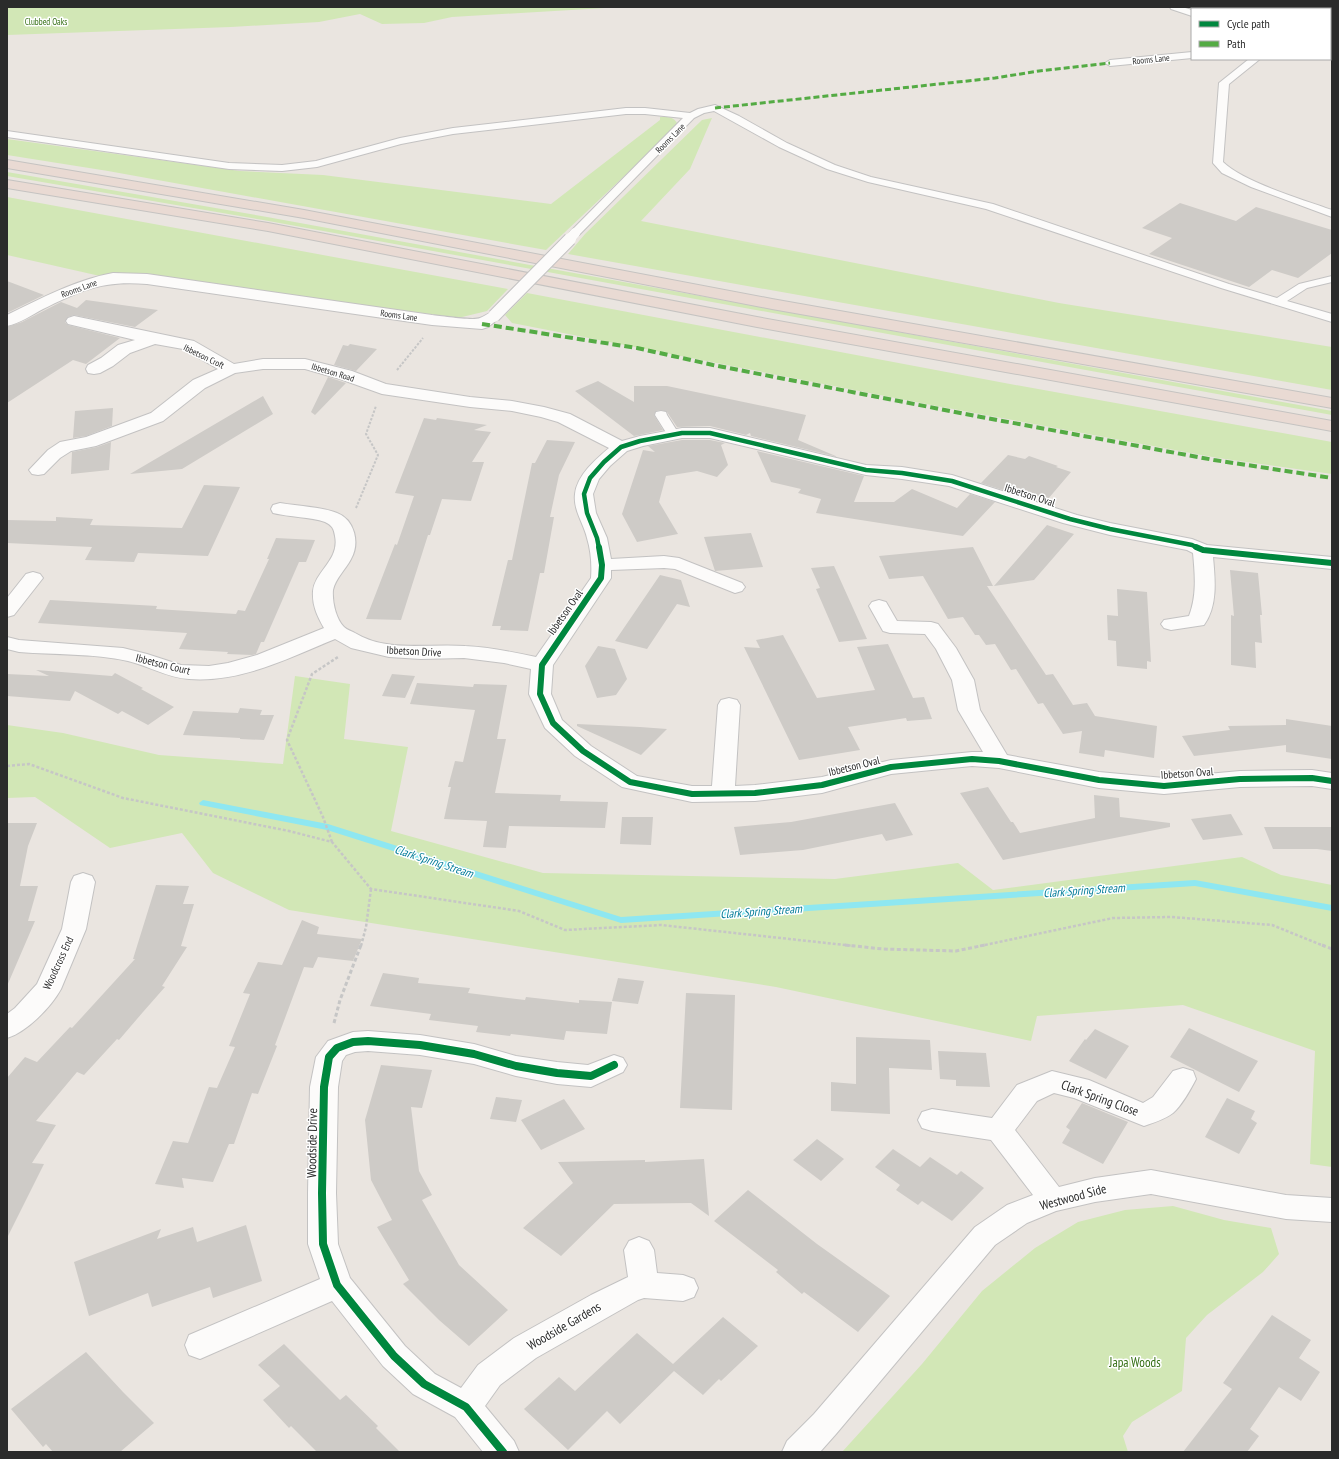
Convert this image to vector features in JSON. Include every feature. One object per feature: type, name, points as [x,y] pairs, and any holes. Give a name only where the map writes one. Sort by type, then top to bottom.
[{"type":"highway","points":[[7,164],[304,214],[772,304],[1332,403]]},
{"type":"highway","points":[[7,184],[268,227],[757,322],[1332,426]]},
{"type":"street","name":"Rooms Lane","points":[[7,321],[63,294],[91,283],[113,278],[147,279],[432,320],[482,324],[494,316]]},
{"type":"street","name":"Ibbetson Croft","points":[[74,321],[154,340],[188,346],[231,369]]},
{"type":"street","name":"Ibbetson Croft","points":[[94,369],[107,362],[124,349],[154,340]]},
{"type":"street","name":"Ibbetson Road","points":[[38,470],[54,454],[66,446],[90,442],[157,417],[199,384],[231,369],[263,364],[305,364],[346,375],[382,388],[470,402],[512,406],[544,412],[564,418],[621,448]]},
{"type":"street","name":"Ibbetson Oval","points":[[1332,563],[1203,550],[1192,545],[1110,529],[1070,519],[952,481],[902,473],[866,470],[710,432],[682,432],[640,441],[621,448],[604,462],[590,478],[584,494],[587,514],[598,538],[602,565],[601,578],[542,665],[540,694],[554,724],[583,751],[630,782],[692,794],[754,793],[822,785],[891,767],[972,759],[999,761],[1099,780],[1164,786],[1240,779],[1312,778],[1332,781]]},
{"type":"street","points":[[280,509],[347,519]]},
{"type":"street","name":"Ibbetson Drive","points":[[347,519],[344,530],[346,541],[342,558],[331,573],[323,590],[325,612],[336,631],[358,644],[389,651],[420,653],[464,652],[504,657],[542,665]]},
{"type":"street","points":[[1171,624],[1197,621],[1202,609],[1206,589],[1203,550]]},
{"type":"street","points":[[602,565],[664,562],[679,564],[735,588]]},
{"type":"street","points":[[7,611],[32,578]]},
{"type":"street","points":[[879,606],[890,626],[931,628],[946,648],[963,680],[969,710],[999,761]]},
{"type":"street","name":"Ibbetson Court","points":[[7,643],[19,646],[124,654],[156,665],[190,673],[233,670],[270,659],[336,631]]},
{"type":"street","points":[[723,793],[730,705]]},
{"type":"street","name":"Woodcross End","points":[[7,1028],[24,1015],[48,989],[74,928],[83,882]]},
{"type":"street","name":"Woodside Drive","points":[[503,1452],[466,1407],[424,1384],[394,1356],[337,1285],[324,1244],[322,1141],[324,1087],[329,1057],[337,1048],[353,1042],[368,1041],[420,1045],[474,1054],[516,1066],[557,1073],[591,1076],[614,1065]]},
{"type":"street","name":"Clark Spring Close","points":[[999,1130],[1027,1093],[1052,1082],[1079,1088],[1144,1115],[1163,1105],[1183,1079]]},
{"type":"street","points":[[932,1120],[999,1130],[1053,1200]]},
{"type":"street","name":"Westwood Side","points":[[798,1452],[825,1424],[985,1236],[1018,1214],[1053,1200],[1095,1190],[1151,1182],[1286,1207],[1332,1210]]},
{"type":"street","points":[[639,1250],[644,1285]]},
{"type":"street","points":[[200,1345],[337,1285]]},
{"type":"street","name":"Woodside Gardens","points":[[466,1407],[489,1375],[525,1348],[609,1300],[629,1290],[644,1285],[683,1288]]},
{"type":"lane","points":[[1174,7],[1191,13]]},
{"type":"lane","name":"Rooms Lane","points":[[1110,64],[1191,55]]},
{"type":"lane","points":[[1254,60],[1224,83],[1218,163],[1226,171],[1248,182],[1332,214]]},
{"type":"lane","name":"Rooms Lane","points":[[494,316],[691,116],[701,111],[715,108],[736,118],[783,145],[831,168],[868,179],[989,206],[1225,286],[1278,302]]},
{"type":"lane","points":[[7,134],[229,166],[282,168],[317,164],[400,142],[453,131],[626,111],[645,111],[691,116]]},
{"type":"lane","points":[[1278,302],[1303,286],[1332,279]]},
{"type":"lane","points":[[1278,302],[1332,318]]},
{"type":"lane","points":[[661,415],[673,434]]},
{"type":"path","points":[[347,519],[378,455],[366,434],[382,388],[428,331],[432,320]]},
{"type":"path","points":[[358,644],[312,674],[287,740],[323,817],[332,842],[371,889],[519,911],[565,930],[661,925],[883,949],[956,951],[1113,918],[1172,917],[1272,925],[1332,949]]},
{"type":"path","points":[[7,766],[29,764],[123,798],[289,831],[332,842]]},
{"type":"path","points":[[328,1066],[336,1013],[365,932],[371,889]]},
{"type":"green space","name":"Clubbed Oaks","points":[[7,7],[622,7],[452,17],[424,23],[382,24],[360,14],[319,22],[231,27],[7,35]]},
{"type":"green space","points":[[660,117],[670,117],[674,119],[677,123],[672,131],[546,250],[108,171],[7,155],[7,139],[240,171],[323,175],[551,204],[660,120]]},
{"type":"green space","points":[[712,118],[690,169],[641,221],[1059,303],[1332,347],[1332,390],[568,254],[585,234],[702,120]]},
{"type":"green space","points":[[7,172],[267,217],[1332,411],[1332,415],[263,220],[7,176]]},
{"type":"green space","points":[[7,197],[508,289],[487,311],[458,318],[132,273],[100,276],[7,255]]},
{"type":"green space","points":[[527,293],[1010,384],[1332,442],[1332,474],[1218,458],[926,404],[512,323],[505,315]]},
{"type":"green space","points":[[295,676],[350,684],[344,739],[408,747],[391,831],[543,873],[835,879],[958,863],[993,890],[1242,857],[1281,875],[1332,885],[1332,1167],[1310,1164],[1315,1051],[1183,1005],[1037,1016],[1031,1041],[776,987],[289,910],[213,873],[182,833],[110,848],[35,797],[7,798],[7,725],[63,733],[159,755],[283,764]]},
{"type":"green space","name":"Japa Woods","points":[[1173,1206],[1224,1220],[1271,1228],[1279,1254],[1263,1272],[1207,1315],[1186,1338],[1182,1391],[1132,1422],[1123,1436],[1128,1452],[842,1452],[922,1364],[982,1291],[1035,1248],[1078,1222],[1125,1210]]},
{"type":"building","points":[[1180,203],[1236,221],[1256,207],[1332,230],[1332,253],[1298,278],[1272,270],[1249,287],[1149,254],[1172,238],[1142,228]]},
{"type":"building","points":[[7,281],[44,295],[7,313]]},
{"type":"building","points":[[86,300],[158,310],[135,327],[74,315],[68,317],[65,322],[68,325],[120,338],[86,364],[73,360],[7,403],[7,327],[22,322],[61,302],[77,308]]},
{"type":"building","points":[[350,344],[377,349],[356,371],[334,365],[343,345],[348,346]]},
{"type":"building","points":[[328,377],[346,383],[315,415],[311,412]]},
{"type":"building","points":[[598,381],[634,402],[634,386],[667,386],[806,415],[798,440],[838,457],[751,436],[750,433],[746,435],[710,426],[677,427],[667,412],[661,410],[656,411],[654,415],[663,430],[634,436],[575,391]]},
{"type":"building","points":[[263,396],[273,414],[182,469],[130,474]]},
{"type":"building","points":[[113,408],[112,426],[86,436],[73,438],[75,411]]},
{"type":"building","points":[[424,418],[436,420],[437,418],[487,425],[474,430],[491,432],[472,462],[484,462],[471,501],[442,499],[430,535],[428,535],[401,620],[366,619],[395,544],[397,545],[414,496],[395,493]]},
{"type":"building","points":[[547,440],[575,442],[559,475],[550,517],[554,517],[544,573],[540,573],[528,631],[500,630],[501,626],[492,626],[508,560],[512,560],[532,463],[535,463]]},
{"type":"building","points":[[682,440],[710,440],[725,443],[721,445],[728,465],[717,477],[697,471],[666,476],[659,502],[678,534],[637,542],[622,514],[643,450],[655,452],[648,446]]},
{"type":"building","points":[[111,442],[109,470],[71,474],[72,452],[97,447]]},
{"type":"building","points":[[757,451],[864,476],[854,502],[894,502],[912,489],[957,508],[970,494],[995,502],[963,536],[816,513],[821,499],[798,493],[801,489],[771,482]]},
{"type":"building","points":[[1008,455],[1025,459],[1029,456],[1071,472],[1048,499],[1009,487],[1006,491],[981,483]]},
{"type":"building","points":[[204,485],[240,487],[208,556],[138,553],[134,562],[85,560],[92,547],[7,543],[7,520],[56,521],[56,517],[93,519],[90,525],[182,528]]},
{"type":"building","points":[[1047,525],[1074,534],[1034,580],[994,586]]},
{"type":"building","points":[[751,533],[763,567],[715,571],[704,537]]},
{"type":"building","points":[[276,538],[315,540],[306,562],[299,562],[264,642],[261,642],[256,654],[227,654],[228,652],[179,649],[187,633],[38,623],[50,600],[157,606],[156,609],[236,614],[238,610],[245,611],[269,559],[267,559]]},
{"type":"building","points":[[973,547],[993,586],[987,586],[1046,675],[1053,674],[1073,705],[1087,703],[1095,716],[1157,726],[1154,758],[1105,750],[1104,757],[1079,753],[1082,731],[1063,734],[1043,703],[1038,704],[1016,669],[1011,670],[995,644],[986,645],[979,635],[975,635],[963,617],[948,619],[923,576],[889,579],[879,556]]},
{"type":"building","points":[[834,566],[867,639],[839,642],[816,589],[820,588],[811,568]]},
{"type":"building","points":[[1230,570],[1258,573],[1262,615],[1260,615],[1262,643],[1255,642],[1256,668],[1231,665],[1231,615],[1234,616]]},
{"type":"building","points":[[660,575],[681,580],[690,607],[677,604],[647,649],[615,641]]},
{"type":"building","points":[[1117,589],[1147,592],[1151,662],[1147,661],[1147,669],[1117,666],[1116,641],[1108,640],[1107,615],[1118,616]]},
{"type":"building","points":[[783,635],[817,698],[875,690],[857,647],[888,644],[913,698],[924,697],[932,719],[907,721],[906,718],[848,727],[860,750],[799,760],[744,647],[760,648],[756,640]]},
{"type":"building","points":[[598,646],[615,649],[627,679],[616,695],[597,698],[585,666]]},
{"type":"building","points":[[36,670],[112,676],[115,673],[174,707],[148,725],[122,711],[118,714],[75,691],[70,701],[7,696],[7,674],[49,676]]},
{"type":"building","points":[[392,674],[415,676],[405,698],[382,696]]},
{"type":"building","points":[[417,683],[473,687],[474,684],[507,685],[497,739],[506,739],[495,793],[561,795],[560,801],[608,802],[605,828],[509,826],[506,848],[483,847],[487,821],[444,819],[451,787],[448,787],[455,761],[463,762],[475,710],[410,704]]},
{"type":"building","points":[[240,708],[262,710],[260,715],[274,715],[264,740],[183,735],[193,711],[238,713]]},
{"type":"building","points":[[1286,719],[1332,726],[1332,759],[1286,752],[1286,745],[1194,756],[1182,736],[1230,730],[1228,726],[1286,725]]},
{"type":"building","points":[[577,724],[667,729],[641,755],[577,726]]},
{"type":"building","points":[[988,787],[1020,833],[1095,818],[1094,795],[1119,798],[1120,817],[1170,823],[1170,827],[1003,860],[960,793]]},
{"type":"building","points":[[895,803],[913,835],[886,841],[882,834],[803,850],[740,855],[734,827],[791,822]]},
{"type":"building","points":[[1231,814],[1243,835],[1203,840],[1191,819]]},
{"type":"building","points":[[622,817],[653,817],[651,845],[620,844]]},
{"type":"building","points":[[7,823],[37,823],[28,846],[20,886],[38,886],[28,921],[35,921],[7,986]]},
{"type":"building","points":[[1264,827],[1332,827],[1332,851],[1317,849],[1273,849]]},
{"type":"building","points":[[156,885],[189,886],[183,904],[194,904],[181,946],[187,947],[162,986],[165,987],[119,1040],[117,1039],[84,1075],[77,1072],[36,1121],[56,1125],[32,1163],[44,1164],[7,1238],[7,1078],[25,1057],[37,1062],[70,1027],[72,1028],[135,959],[133,959]]},
{"type":"building","points":[[302,920],[319,927],[317,934],[362,939],[353,961],[318,957],[313,968],[304,967],[275,1045],[277,1046],[258,1094],[252,1093],[234,1144],[229,1144],[213,1182],[182,1178],[184,1188],[155,1184],[173,1141],[188,1143],[209,1087],[217,1088],[235,1047],[229,1046],[250,994],[243,993],[258,962],[282,965]]},
{"type":"building","points":[[383,973],[419,978],[418,983],[470,988],[468,993],[525,1000],[526,997],[579,1003],[579,1000],[612,1002],[607,1034],[566,1031],[564,1040],[476,1032],[478,1026],[429,1020],[431,1014],[370,1006]]},
{"type":"building","points":[[618,978],[644,981],[638,1004],[612,1001]]},
{"type":"building","points":[[686,993],[735,995],[732,1110],[680,1108]]},
{"type":"building","points":[[1189,1028],[1258,1061],[1239,1092],[1170,1057]]},
{"type":"building","points":[[1095,1029],[1129,1046],[1106,1079],[1069,1061],[1085,1039],[1086,1040]]},
{"type":"building","points":[[856,1037],[930,1040],[932,1070],[889,1068],[890,1114],[831,1111],[831,1082],[856,1084]]},
{"type":"building","points":[[938,1051],[986,1053],[990,1087],[956,1086],[956,1080],[940,1079]]},
{"type":"building","points":[[381,1065],[432,1070],[422,1108],[411,1107],[419,1171],[432,1195],[422,1200],[459,1265],[508,1310],[469,1346],[439,1320],[403,1284],[409,1280],[377,1227],[392,1220],[371,1180],[365,1120]]},
{"type":"building","points":[[496,1097],[522,1100],[516,1122],[490,1119]]},
{"type":"building","points":[[1227,1098],[1255,1111],[1251,1119],[1257,1123],[1239,1154],[1205,1137]]},
{"type":"building","points":[[564,1099],[585,1129],[541,1150],[521,1120]]},
{"type":"building","points":[[1082,1103],[1128,1122],[1103,1164],[1062,1143],[1070,1130],[1066,1127]]},
{"type":"building","points":[[817,1139],[844,1159],[821,1181],[793,1160]]},
{"type":"building","points":[[893,1149],[920,1167],[930,1157],[957,1175],[961,1171],[984,1188],[952,1221],[922,1201],[918,1205],[896,1190],[900,1185],[875,1167]]},
{"type":"building","points":[[704,1159],[709,1216],[691,1203],[614,1204],[561,1256],[523,1228],[573,1183],[558,1162],[645,1160],[645,1162]]},
{"type":"building","points":[[748,1190],[817,1244],[890,1296],[858,1332],[804,1292],[802,1294],[776,1272],[778,1270],[714,1221]]},
{"type":"building","points":[[246,1225],[262,1281],[213,1298],[210,1287],[152,1307],[148,1293],[89,1316],[74,1262],[161,1229],[157,1239],[193,1227],[197,1242]]},
{"type":"building","points":[[1272,1315],[1311,1340],[1299,1358],[1320,1372],[1301,1401],[1279,1387],[1250,1429],[1259,1436],[1247,1452],[1183,1452],[1232,1389],[1223,1383]]},
{"type":"building","points":[[723,1317],[758,1346],[721,1381],[719,1379],[703,1395],[674,1371],[620,1424],[607,1411],[568,1450],[524,1409],[559,1377],[575,1391],[637,1333],[673,1364]]},
{"type":"building","points":[[284,1344],[340,1400],[346,1395],[378,1426],[376,1428],[400,1452],[317,1452],[291,1426],[289,1428],[263,1400],[280,1386],[258,1365]]},
{"type":"building","points":[[86,1352],[154,1423],[120,1452],[53,1452],[46,1444],[43,1447],[11,1409]]},
{"type":"waterway","name":"Clark Spring Stream","points":[[203,803],[328,827],[621,920],[1195,883],[1332,908]]},
{"type":"marked path","points":[[715,108],[995,78],[1039,71],[1110,63]]},
{"type":"marked path","points":[[482,324],[637,348],[713,365],[981,417],[1214,460],[1332,478]]},
{"type":"cycle path","points":[[1332,563],[1203,550],[1192,545],[1110,529],[1070,519],[952,481],[902,473],[866,470],[710,433],[682,433],[640,441],[621,447],[604,462],[590,478],[584,494],[587,513],[597,538],[602,565],[601,578],[542,665],[540,694],[553,723],[583,751],[630,782],[692,794],[755,793],[822,785],[891,767],[972,759],[999,761],[1099,780],[1164,786],[1240,779],[1312,778],[1332,781]]},
{"type":"cycle path","points":[[503,1452],[466,1407],[424,1384],[394,1356],[337,1285],[323,1244],[322,1193],[324,1087],[329,1057],[337,1048],[353,1042],[368,1041],[420,1045],[474,1054],[516,1066],[557,1073],[591,1076],[614,1065]]}]
